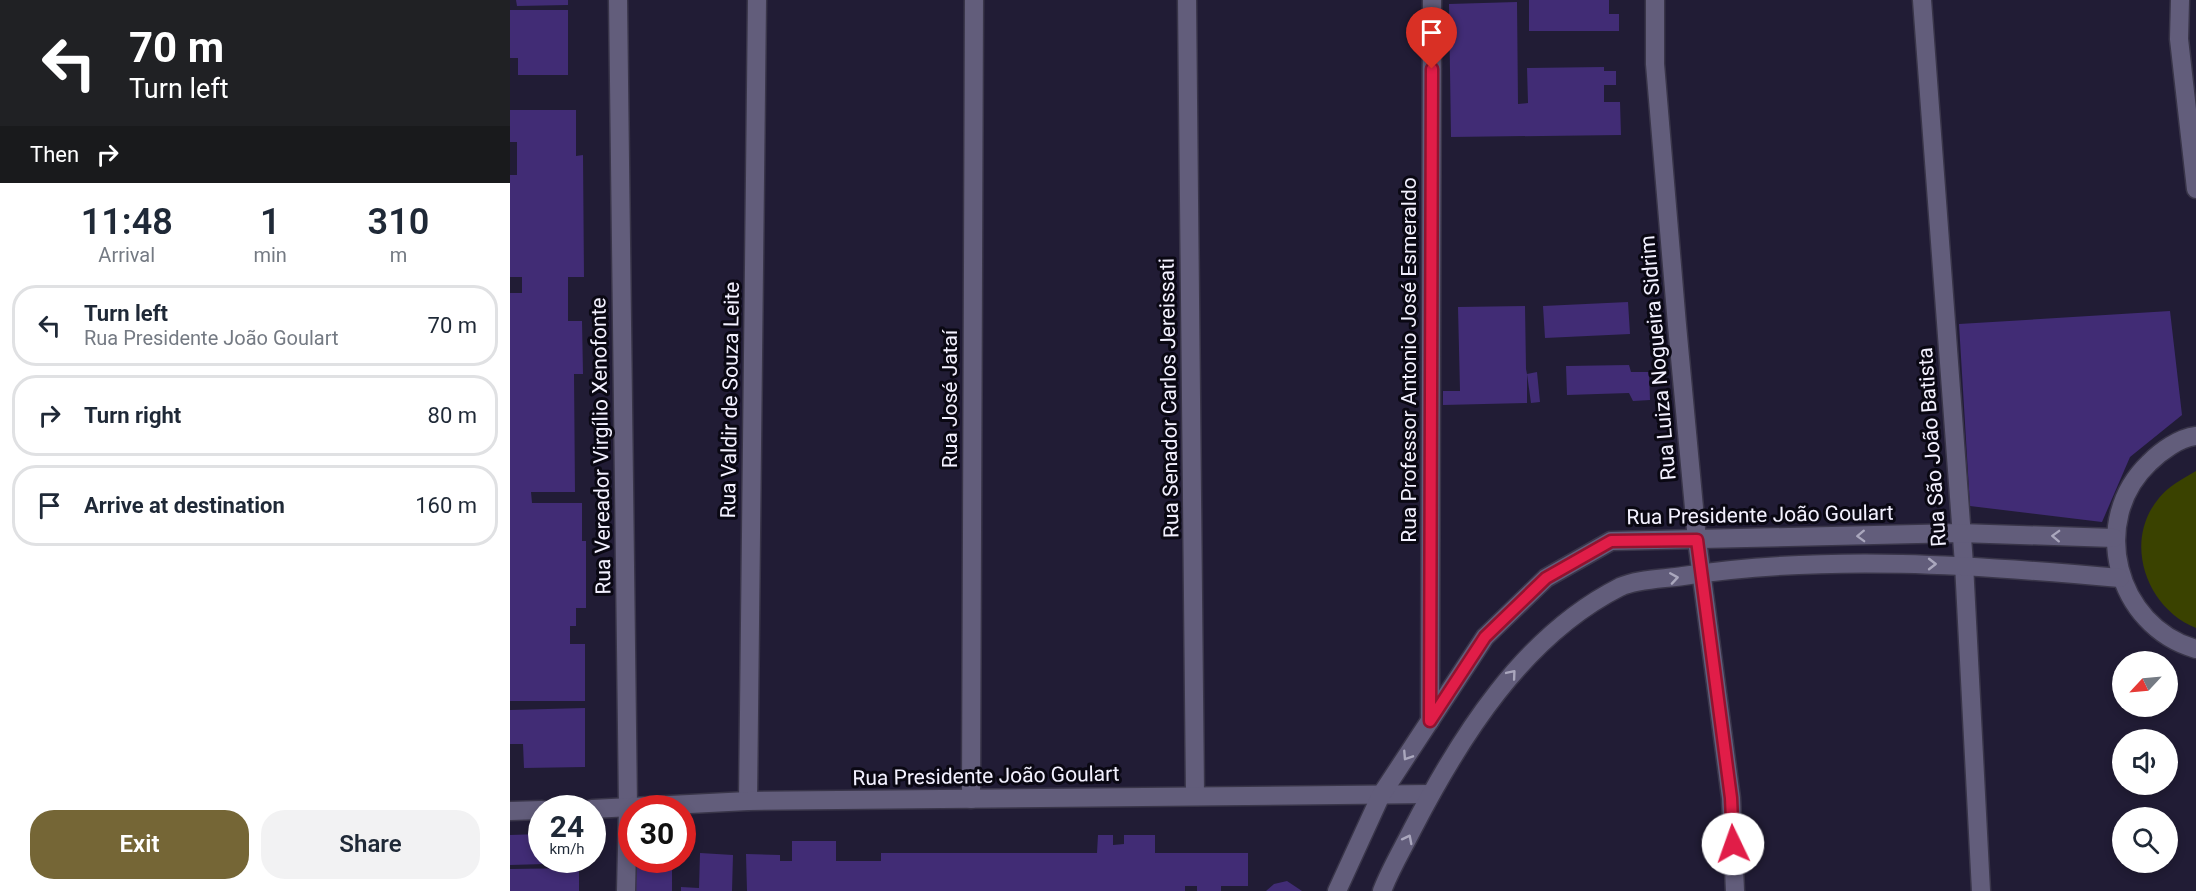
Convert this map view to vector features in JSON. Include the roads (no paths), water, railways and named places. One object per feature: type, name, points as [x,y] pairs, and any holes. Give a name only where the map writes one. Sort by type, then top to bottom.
[{"type":"street","name":"Rua Vereador Virgílio Xenofonte","points":[[618,0],[628,795]]},
{"type":"street","name":"Rua Valdir de Souza Leite","points":[[748,801],[757,0]]},
{"type":"street","name":"Rua José Jataí","points":[[971,799],[974,0]]},
{"type":"street","name":"Rua Senador Carlos Jereissati","points":[[1187,0],[1195,795]]},
{"type":"street","name":"Rua Professor Antonio José Esmeraldo","points":[[1430,721],[1432,0]]},
{"type":"street","name":"Rua Luiza Nogueira Sidrim","points":[[1655,0],[1655,64],[1697,540],[1731,798],[1735,891]]},
{"type":"street","name":"Rua São João Batista","points":[[1922,0],[1964,564],[1981,891]]},
{"type":"street","points":[[2180,0],[2179,39],[2196,189]]},
{"type":"street","points":[[2196,436],[2161,452],[2137,475],[2121,505],[2114,538],[2120,578],[2136,609],[2162,633],[2196,649]]},
{"type":"street","name":"Rua Presidente João Goulart","points":[[1337,891],[1381,795],[1485,637],[1546,578],[1611,541],[1960,533],[2114,538]]},
{"type":"street","points":[[1382,891],[1431,794],[1489,702],[1524,659],[1556,631],[1622,586],[1701,573],[1771,565],[1964,564],[2120,578]]},
{"type":"street","name":"Rua Presidente João Goulart","points":[[696,804],[1195,795],[1431,794]]},
{"type":"street","points":[[510,811],[528,810]]},
{"type":"street","name":"Rua Vereador Virgílio Xenofonte","points":[[626,873],[626,891]]}]
